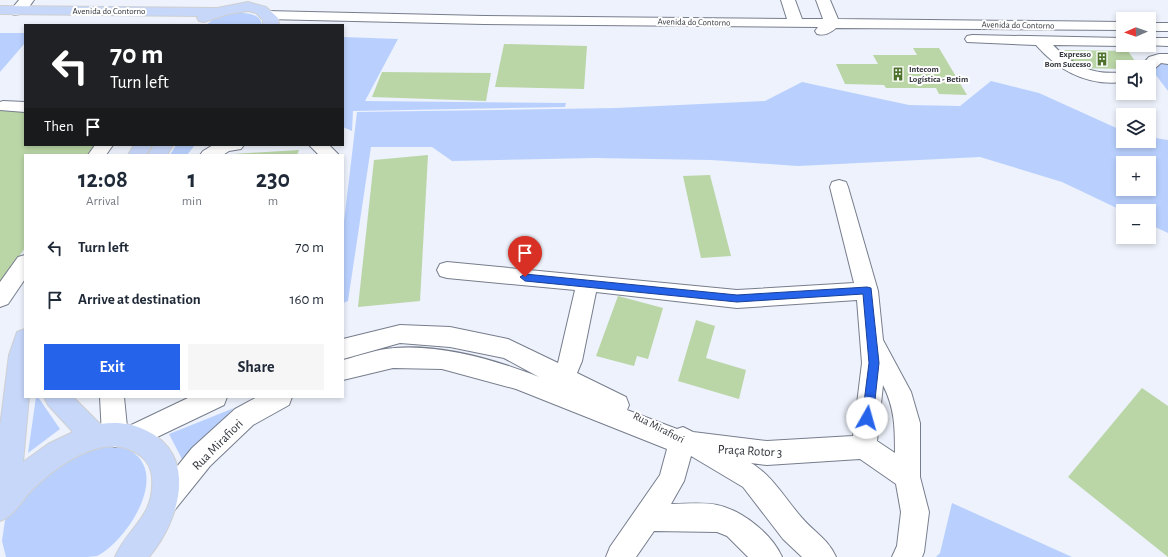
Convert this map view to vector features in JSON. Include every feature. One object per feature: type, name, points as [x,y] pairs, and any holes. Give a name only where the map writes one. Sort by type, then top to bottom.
[{"type":"main road","name":"Avenida do Contorno","points":[[0,10],[22,5],[217,12]]},
{"type":"main road","points":[[196,24],[207,16],[229,9],[251,8],[261,10],[268,20]]},
{"type":"main road","points":[[0,24],[24,25]]},
{"type":"main road","points":[[3,503],[21,354],[24,342]]},
{"type":"main road","points":[[58,398],[68,410],[114,436],[149,445],[162,459],[167,479],[164,503],[140,551]]},
{"type":"main road","points":[[3,503],[24,477],[47,458],[72,445],[114,436]]},
{"type":"street","points":[[788,0],[796,30],[822,30],[832,23],[823,0]]},
{"type":"street","name":"Avenida do Contorno","points":[[268,20],[484,20],[796,30],[859,38]]},
{"type":"street","name":"Avenida do Contorno","points":[[832,23],[1116,26]]},
{"type":"street","points":[[1156,27],[1168,28]]},
{"type":"street","name":"Avenida do Contorno","points":[[344,30],[796,30]]},
{"type":"street","name":"Avenida do Contorno","points":[[961,39],[1116,42]]},
{"type":"street","points":[[1040,40],[1051,53],[1072,69],[1098,78],[1116,78]]},
{"type":"street","points":[[1156,42],[1168,42]]},
{"type":"street","points":[[1154,60],[1168,59]]},
{"type":"street","points":[[3,106],[24,107]]},
{"type":"street","points":[[211,154],[225,146]]},
{"type":"street","points":[[319,146],[329,154]]},
{"type":"street","points":[[839,187],[867,290],[872,340],[874,363],[864,447],[907,477]]},
{"type":"street","points":[[0,298],[24,264]]},
{"type":"street","points":[[447,270],[737,299],[867,290]]},
{"type":"street","points":[[561,386],[570,361],[587,283]]},
{"type":"street","name":"Rua Mirafiori","points":[[344,349],[400,334],[450,337],[508,349],[561,386],[687,442]]},
{"type":"street","points":[[872,340],[899,392],[908,423],[907,477],[914,512],[910,552],[906,557]]},
{"type":"street","name":"Rua Mirafiori","points":[[344,370],[393,358],[442,359],[518,379],[561,386]]},
{"type":"street","points":[[112,398],[114,436],[212,398]]},
{"type":"street","name":"Rua Mirafiori","points":[[164,503],[201,457],[244,417],[278,398]]},
{"type":"street","points":[[620,557],[648,518],[671,482],[687,442]]},
{"type":"street","name":"Praça Rotor 3","points":[[687,442],[767,453],[864,447]]},
{"type":"street","name":"Praça Rotor 3","points":[[687,442],[752,478],[793,529],[822,557]]},
{"type":"street","points":[[648,518],[717,518],[736,526],[768,557]]},
{"type":"shaded area","points":[[234,13],[247,13],[255,15],[261,21],[262,24],[207,24],[215,18]]},
{"type":"shaded area","points":[[0,33],[24,33],[24,44],[0,72]]},
{"type":"shaded area","points":[[344,37],[398,39],[365,101],[566,103],[565,107],[353,111],[352,131],[344,127]]},
{"type":"shaded area","points":[[1157,61],[1168,63],[1168,91],[1156,75]]},
{"type":"shaded area","points":[[991,81],[1039,93],[1116,128],[1116,148],[1156,148],[1156,138],[1168,140],[1168,233],[1156,227],[1156,204],[1116,204],[1116,208],[1062,182],[980,157],[798,166],[711,160],[595,158],[452,161],[432,147],[371,147],[348,301],[344,303],[344,222],[357,112],[616,108],[765,101],[802,82],[909,105],[960,106]]},
{"type":"shaded area","points":[[175,146],[194,146],[188,154],[171,154]]},
{"type":"shaded area","points":[[36,398],[39,398],[60,429],[28,453]]},
{"type":"shaded area","points":[[234,408],[183,461],[169,434]]},
{"type":"shaded area","points":[[99,445],[112,445],[130,450],[143,464],[146,478],[145,493],[139,509],[119,538],[108,549],[97,556],[6,557],[2,541],[5,520],[16,498],[33,478]]},
{"type":"shaded area","points":[[952,503],[1072,557],[936,557],[940,553]]},
{"type":"building","points":[[504,44],[587,46],[584,89],[495,87]]},
{"type":"building","name":"Intecom Logística - Betim","points":[[913,48],[939,48],[967,95],[939,94],[936,88],[886,88],[884,85],[845,84],[836,64],[878,64],[873,55],[917,55]]},
{"type":"building","name":"Expresso Bom Sucesso","points":[[1063,50],[1129,52],[1134,60],[1116,60],[1116,69],[1077,68]]},
{"type":"building","points":[[382,72],[491,73],[486,101],[372,97]]},
{"type":"building","points":[[0,110],[24,110],[24,146],[98,146],[93,154],[24,154],[24,249],[0,283]]},
{"type":"building","points":[[299,150],[297,154],[233,154]]},
{"type":"building","points":[[428,155],[420,301],[358,307],[374,160]]},
{"type":"building","points":[[710,175],[731,256],[701,258],[683,176]]},
{"type":"building","points":[[618,296],[663,308],[648,359],[637,356],[634,366],[596,356]]},
{"type":"building","points":[[696,320],[715,326],[706,358],[746,370],[739,399],[678,381]]},
{"type":"building","points":[[1142,388],[1168,406],[1168,557],[1068,477]]},
{"type":"place","name":"Expresso Bom Sucesso","points":[[1102,59]]},
{"type":"place","name":"Intecom Logística - Betim","points":[[898,74]]},
{"type":"route","points":[[525,277],[737,299],[867,290],[874,363],[867,418]]}]
